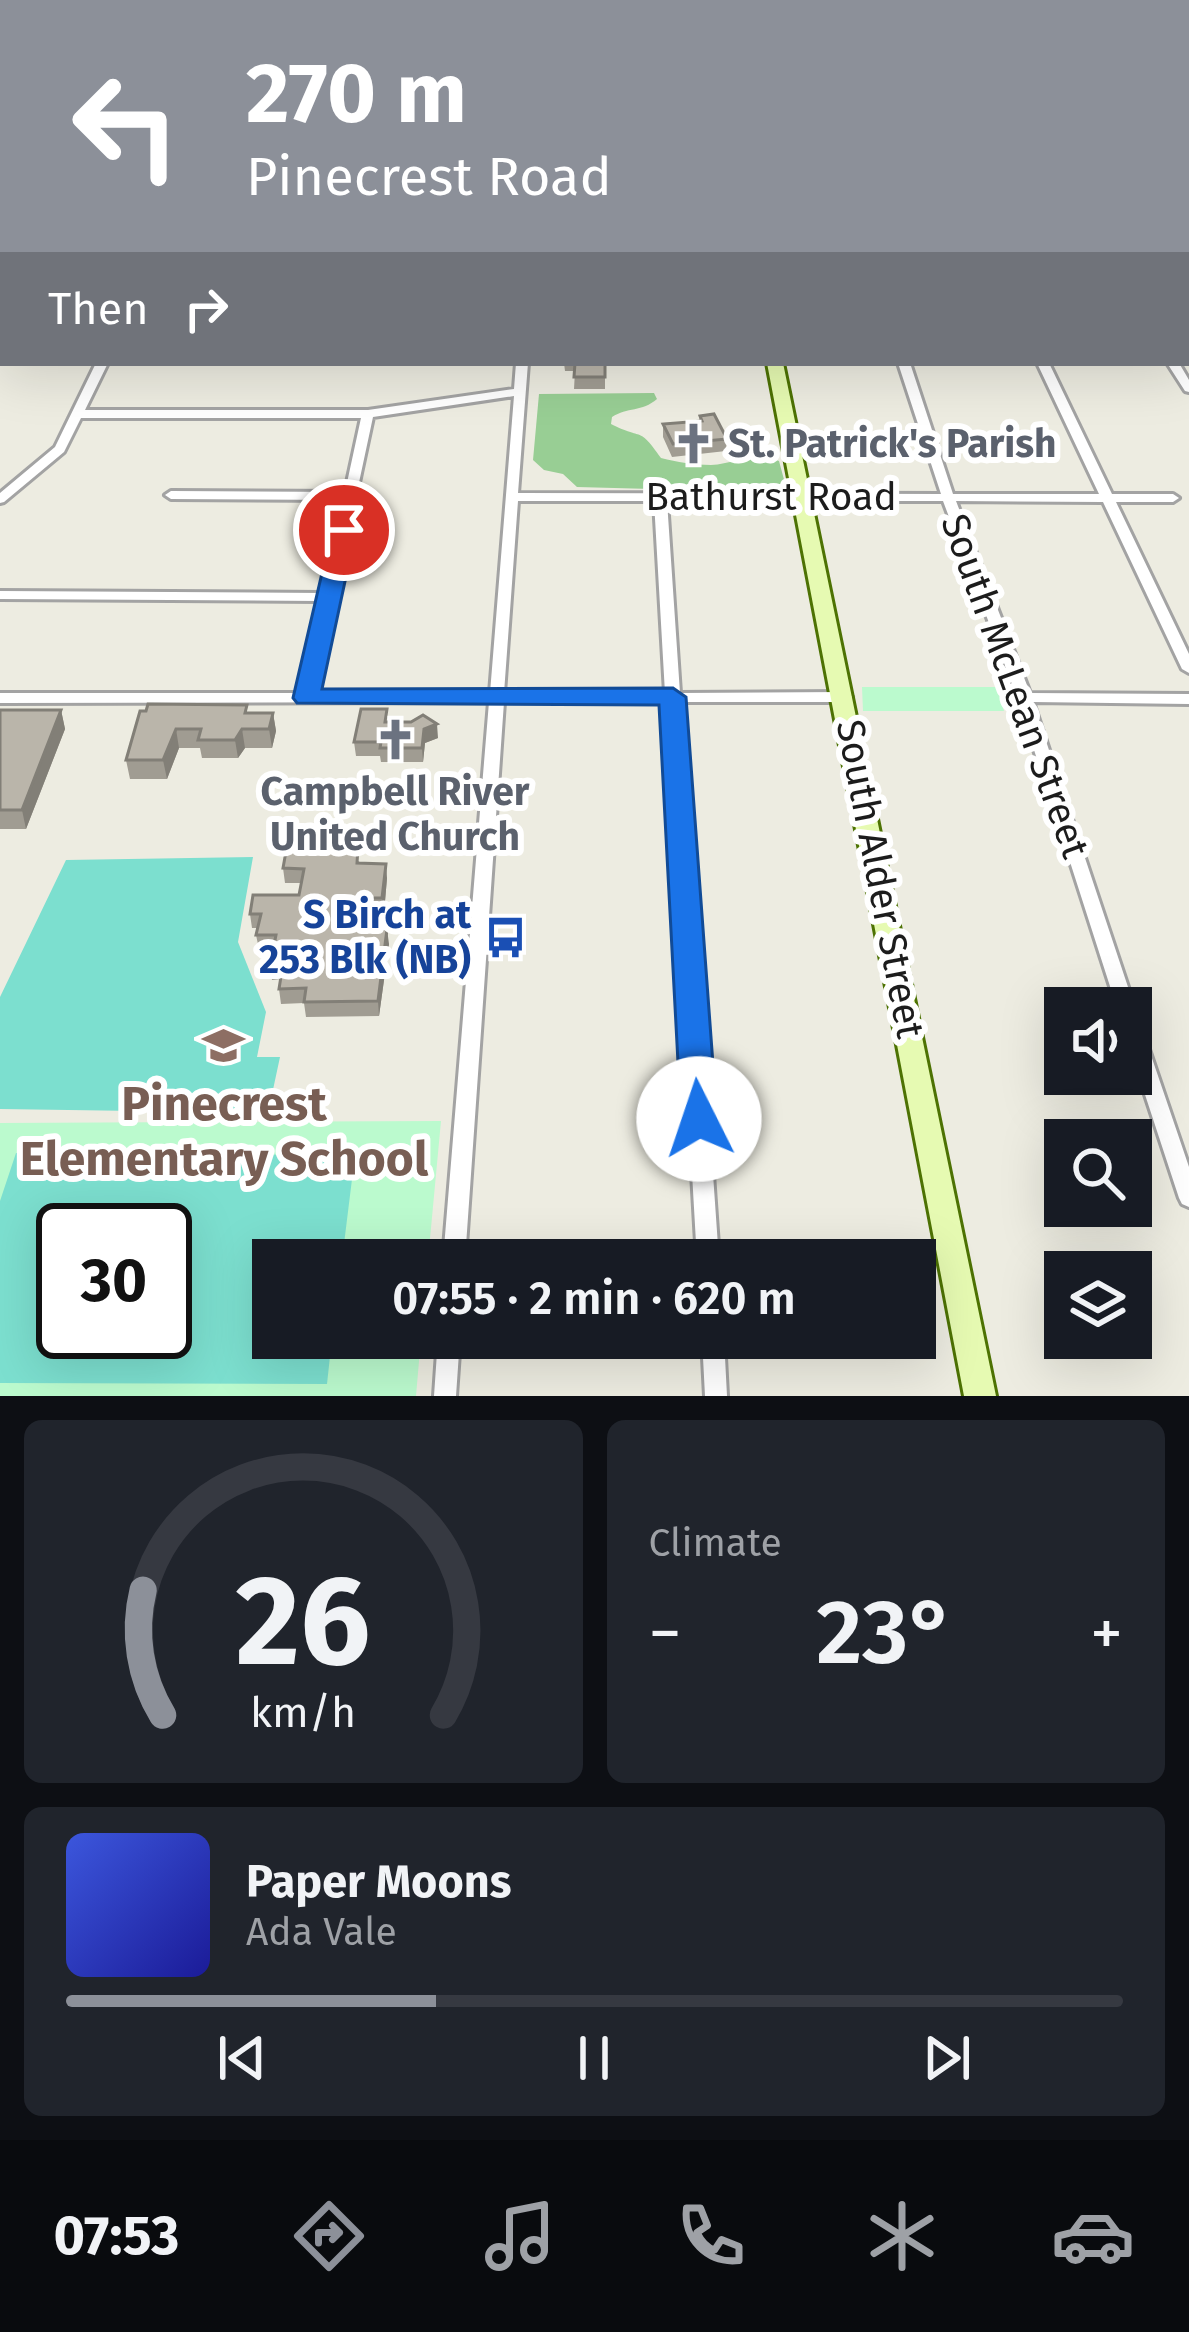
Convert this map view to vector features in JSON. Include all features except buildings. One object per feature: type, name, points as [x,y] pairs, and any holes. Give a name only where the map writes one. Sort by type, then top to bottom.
[{"type":"street","points":[[0,499],[60,449],[101,366]]},
{"type":"street","points":[[455,1239],[522,366]]},
{"type":"street","name":"South Alder Street","points":[[776,366],[980,1396]]},
{"type":"street","name":"South McLean Street","points":[[905,366],[948,497],[1024,697],[1119,987]]},
{"type":"street","points":[[1044,366],[1189,669]]},
{"type":"street","points":[[77,414],[368,414],[520,392]]},
{"type":"street","points":[[307,698],[368,414]]},
{"type":"street","points":[[171,495],[351,496]]},
{"type":"street","name":"Bathurst Road","points":[[513,497],[1173,498]]},
{"type":"street","points":[[660,497],[707,1239]]},
{"type":"street","points":[[0,595],[329,597]]},
{"type":"street","points":[[0,698],[844,697]]},
{"type":"street","points":[[1024,697],[1189,699]]},
{"type":"street","points":[[1152,1086],[1189,1198]]},
{"type":"street","points":[[445,1396],[448,1359]]},
{"type":"street","points":[[713,1359],[716,1396]]},
{"type":"green space","points":[[654,393],[657,399],[612,417],[611,424],[644,437],[661,458],[711,465],[753,457],[779,461],[786,487],[764,492],[577,487],[563,474],[544,470],[533,460],[539,394]]},
{"type":"green space","points":[[862,687],[997,687],[1004,711],[863,711]]},
{"type":"green space","points":[[441,1121],[430,1239],[252,1239],[252,1359],[419,1359],[416,1396],[0,1396],[0,1123]]},
{"type":"shaded area","points":[[253,857],[238,942],[266,1012],[257,1057],[280,1057],[268,1113],[0,1109],[0,997],[66,860]]},
{"type":"shaded area","points":[[16,1153],[355,1155],[345,1239],[252,1239],[252,1359],[330,1359],[327,1384],[0,1383],[0,1201]]},
{"type":"place","name":"St. Patrick's Parish","points":[[694,444]]},
{"type":"place","name":"Campbell River United Church","points":[[395,740]]},
{"type":"place","name":"S Birch at 253 Blk (NB)","points":[[505,937]]},
{"type":"place","name":"Pinecrest Elementary School","points":[[224,1046]]},
{"type":"route","points":[[344,530],[307,698],[673,697],[699,1119]]}]
